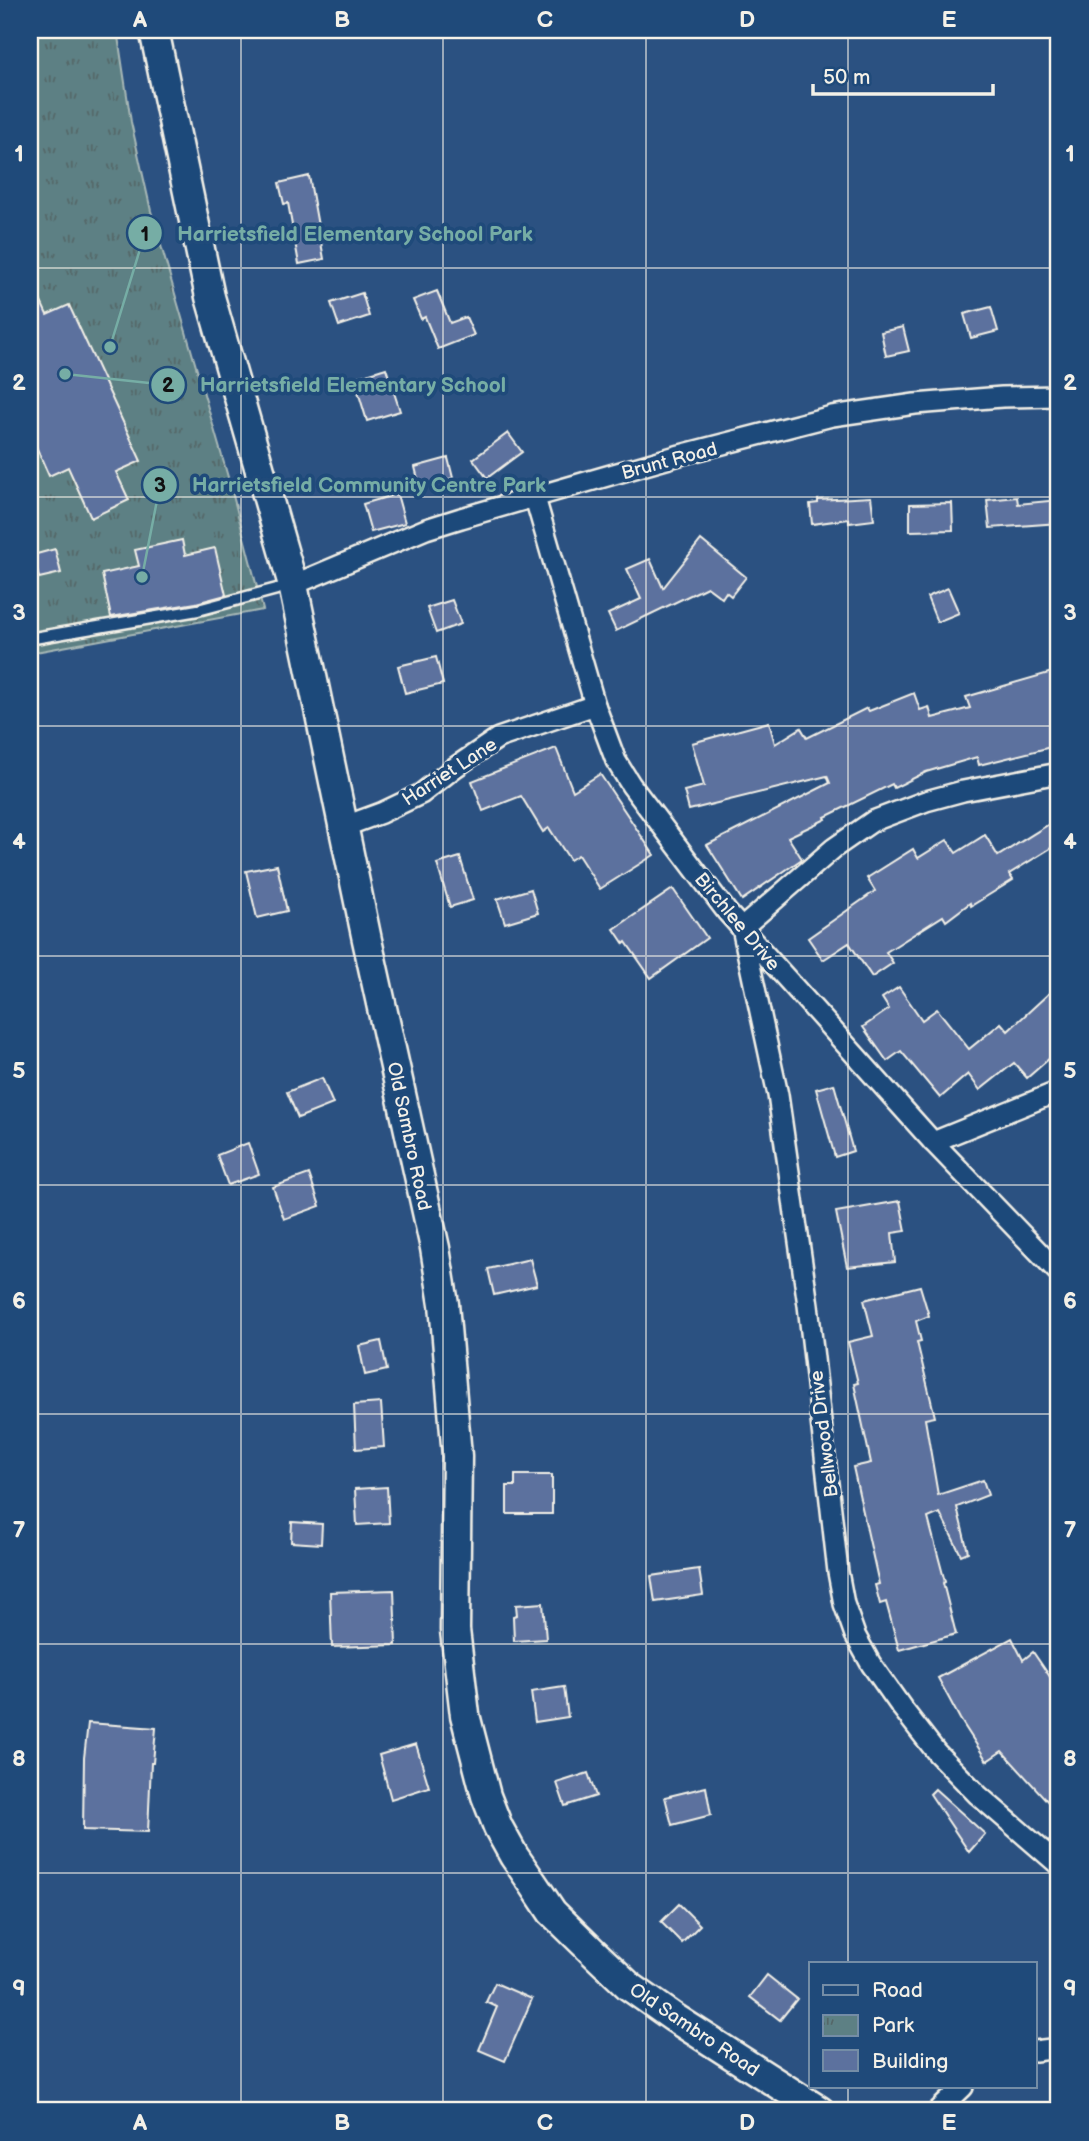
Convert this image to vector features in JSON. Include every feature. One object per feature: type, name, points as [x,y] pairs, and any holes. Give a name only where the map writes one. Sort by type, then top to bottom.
[{"type":"main road","name":"Old Sambro Road","points":[[154,30],[210,297],[293,585],[435,1248],[444,1304],[457,1456],[455,1630],[465,1714],[486,1796],[498,1827],[514,1856],[552,1912],[629,1986],[820,2111]]},
{"type":"street","name":"Brunt Road","points":[[293,585],[426,529],[680,455],[832,416],[915,404],[1002,397],[1059,396]]},
{"type":"street","name":"Birchlee Drive","points":[[535,498],[595,705],[616,761],[631,785],[727,912],[933,1142],[1059,1273]]},
{"type":"street","name":"Harriet Lane","points":[[343,827],[421,794],[498,738],[595,705]]},
{"type":"street","points":[[742,928],[834,848],[873,821],[951,794],[1059,773]]},
{"type":"street","name":"Bellwood Drive","points":[[742,928],[778,1095],[808,1305],[838,1572],[844,1604],[855,1635],[871,1664],[937,1753],[978,1795],[1059,1865]]},
{"type":"street","points":[[933,1142],[1059,1091]]},
{"type":"street","points":[[1036,2051],[1059,2048]]},
{"type":"street","points":[[938,2111],[961,2088]]},
{"type":"lane","points":[[30,641],[34,638],[198,610],[293,585]]},
{"type":"path","points":[[30,2105],[75,2111]]},
{"type":"green space","points":[[30,30],[117,30],[131,122],[151,211],[230,484],[263,610],[30,653]]},
{"type":"building","points":[[309,176],[324,259],[299,264],[288,203],[284,204],[279,183]]},
{"type":"building","points":[[30,278],[47,315],[69,305],[141,461],[116,472],[129,500],[91,518],[68,467],[49,476],[30,433]]},
{"type":"building","points":[[437,291],[450,323],[466,317],[474,335],[438,349],[425,317],[421,319],[413,300]]},
{"type":"building","points":[[362,293],[369,316],[339,326],[331,303]]},
{"type":"building","points":[[991,307],[998,331],[971,338],[964,314]]},
{"type":"building","points":[[903,327],[909,351],[886,356],[881,332]]},
{"type":"building","points":[[386,368],[400,411],[367,421],[354,378]]},
{"type":"building","points":[[508,433],[522,452],[487,478],[473,459]]},
{"type":"building","points":[[448,458],[453,478],[420,487],[415,467]]},
{"type":"building","points":[[397,494],[405,523],[371,532],[363,504]]},
{"type":"building","points":[[871,497],[874,520],[849,523],[849,519],[812,524],[810,504],[818,503],[818,500]]},
{"type":"building","points":[[1017,497],[1018,504],[1059,500],[1059,523],[990,528],[987,500]]},
{"type":"building","points":[[952,503],[953,530],[910,531],[910,504]]},
{"type":"building","points":[[182,540],[185,555],[215,548],[226,595],[196,603],[111,617],[102,574],[139,566],[135,550]]},
{"type":"building","points":[[701,540],[746,577],[731,596],[726,592],[722,598],[707,587],[616,631],[608,614],[641,599],[627,569],[650,559],[663,588]]},
{"type":"building","points":[[55,549],[61,573],[39,578],[33,555]]},
{"type":"building","points":[[948,588],[959,613],[937,622],[927,597]]},
{"type":"building","points":[[452,600],[461,624],[436,633],[427,608]]},
{"type":"building","points":[[436,657],[443,684],[405,693],[398,666]]},
{"type":"building","points":[[1059,670],[1059,745],[979,765],[977,757],[926,772],[894,788],[892,784],[788,837],[802,859],[742,900],[707,845],[830,783],[827,776],[689,810],[684,791],[704,786],[692,743],[769,722],[775,744],[801,728],[807,738],[867,708],[869,711],[914,693],[920,710],[929,707],[932,718],[970,708],[966,697]]},
{"type":"building","points":[[556,748],[573,791],[600,774],[654,855],[600,889],[578,855],[570,860],[549,828],[543,832],[521,796],[483,811],[472,781]]},
{"type":"building","points":[[1051,823],[1059,836],[1059,843],[1009,874],[1013,880],[971,906],[970,903],[946,921],[943,916],[886,952],[893,963],[872,977],[849,943],[823,960],[808,938],[875,891],[867,878],[913,849],[918,858],[947,840],[956,853],[985,835],[998,856]]},
{"type":"building","points":[[460,857],[473,900],[450,907],[437,864]]},
{"type":"building","points":[[277,865],[287,911],[257,918],[246,871]]},
{"type":"building","points":[[531,889],[538,913],[505,923],[497,899]]},
{"type":"building","points":[[673,889],[707,938],[651,978],[614,929]]},
{"type":"building","points":[[1059,984],[1059,1050],[1027,1078],[1014,1063],[980,1090],[968,1074],[940,1098],[901,1051],[887,1061],[863,1027],[889,1009],[882,998],[899,987],[922,1020],[937,1009],[969,1049],[1001,1023],[1008,1031]]},
{"type":"building","points":[[322,1078],[333,1104],[298,1118],[287,1092]]},
{"type":"building","points":[[834,1084],[853,1151],[835,1157],[816,1089]]},
{"type":"building","points":[[248,1143],[259,1174],[228,1185],[217,1155]]},
{"type":"building","points":[[309,1174],[320,1206],[284,1219],[273,1187]]},
{"type":"building","points":[[900,1201],[906,1231],[892,1233],[895,1262],[847,1267],[836,1212]]},
{"type":"building","points":[[530,1259],[537,1285],[494,1295],[488,1269]]},
{"type":"building","points":[[920,1286],[929,1316],[916,1321],[921,1341],[917,1342],[935,1417],[925,1419],[938,1495],[983,1480],[988,1495],[957,1507],[968,1552],[961,1555],[940,1513],[928,1518],[956,1634],[899,1650],[886,1602],[880,1604],[875,1585],[879,1584],[853,1467],[871,1463],[854,1384],[858,1383],[848,1342],[873,1336],[864,1300]]},
{"type":"building","points":[[381,1341],[387,1370],[365,1375],[359,1346]]},
{"type":"building","points":[[381,1403],[384,1447],[356,1449],[354,1405]]},
{"type":"building","points":[[515,1475],[552,1475],[552,1514],[507,1514],[507,1486],[515,1486]]},
{"type":"building","points":[[387,1487],[389,1523],[357,1525],[355,1489]]},
{"type":"building","points":[[292,1522],[322,1524],[321,1544],[291,1542]]},
{"type":"building","points":[[699,1569],[703,1595],[655,1602],[651,1576]]},
{"type":"building","points":[[394,1590],[396,1645],[332,1647],[330,1592]]},
{"type":"building","points":[[543,1603],[546,1639],[514,1641],[513,1616],[517,1615],[516,1605]]},
{"type":"building","points":[[1012,1638],[1023,1660],[1033,1652],[1059,1690],[1059,1814],[1002,1751],[987,1761],[938,1678]]},
{"type":"building","points":[[564,1687],[568,1717],[535,1722],[531,1692]]},
{"type":"building","points":[[88,1723],[156,1728],[151,1763],[148,1832],[83,1830],[84,1758]]},
{"type":"building","points":[[416,1744],[429,1787],[391,1799],[379,1755]]},
{"type":"building","points":[[588,1773],[596,1796],[565,1806],[557,1783]]},
{"type":"building","points":[[706,1787],[711,1815],[672,1825],[665,1797]]},
{"type":"building","points":[[935,1789],[985,1834],[969,1852],[930,1794]]},
{"type":"building","points":[[679,1904],[700,1925],[682,1943],[661,1922]]},
{"type":"building","points":[[767,1975],[797,1999],[780,2020],[750,1997]]},
{"type":"building","points":[[495,1983],[532,1999],[505,2061],[479,2050],[497,2007],[486,2002]]},
{"type":"place","name":"Harrietsfield Elementary School Park","points":[[110,347]]},
{"type":"place","name":"Harrietsfield Elementary School","points":[[65,374]]},
{"type":"place","name":"Harrietsfield Community Centre Park","points":[[142,577]]}]
